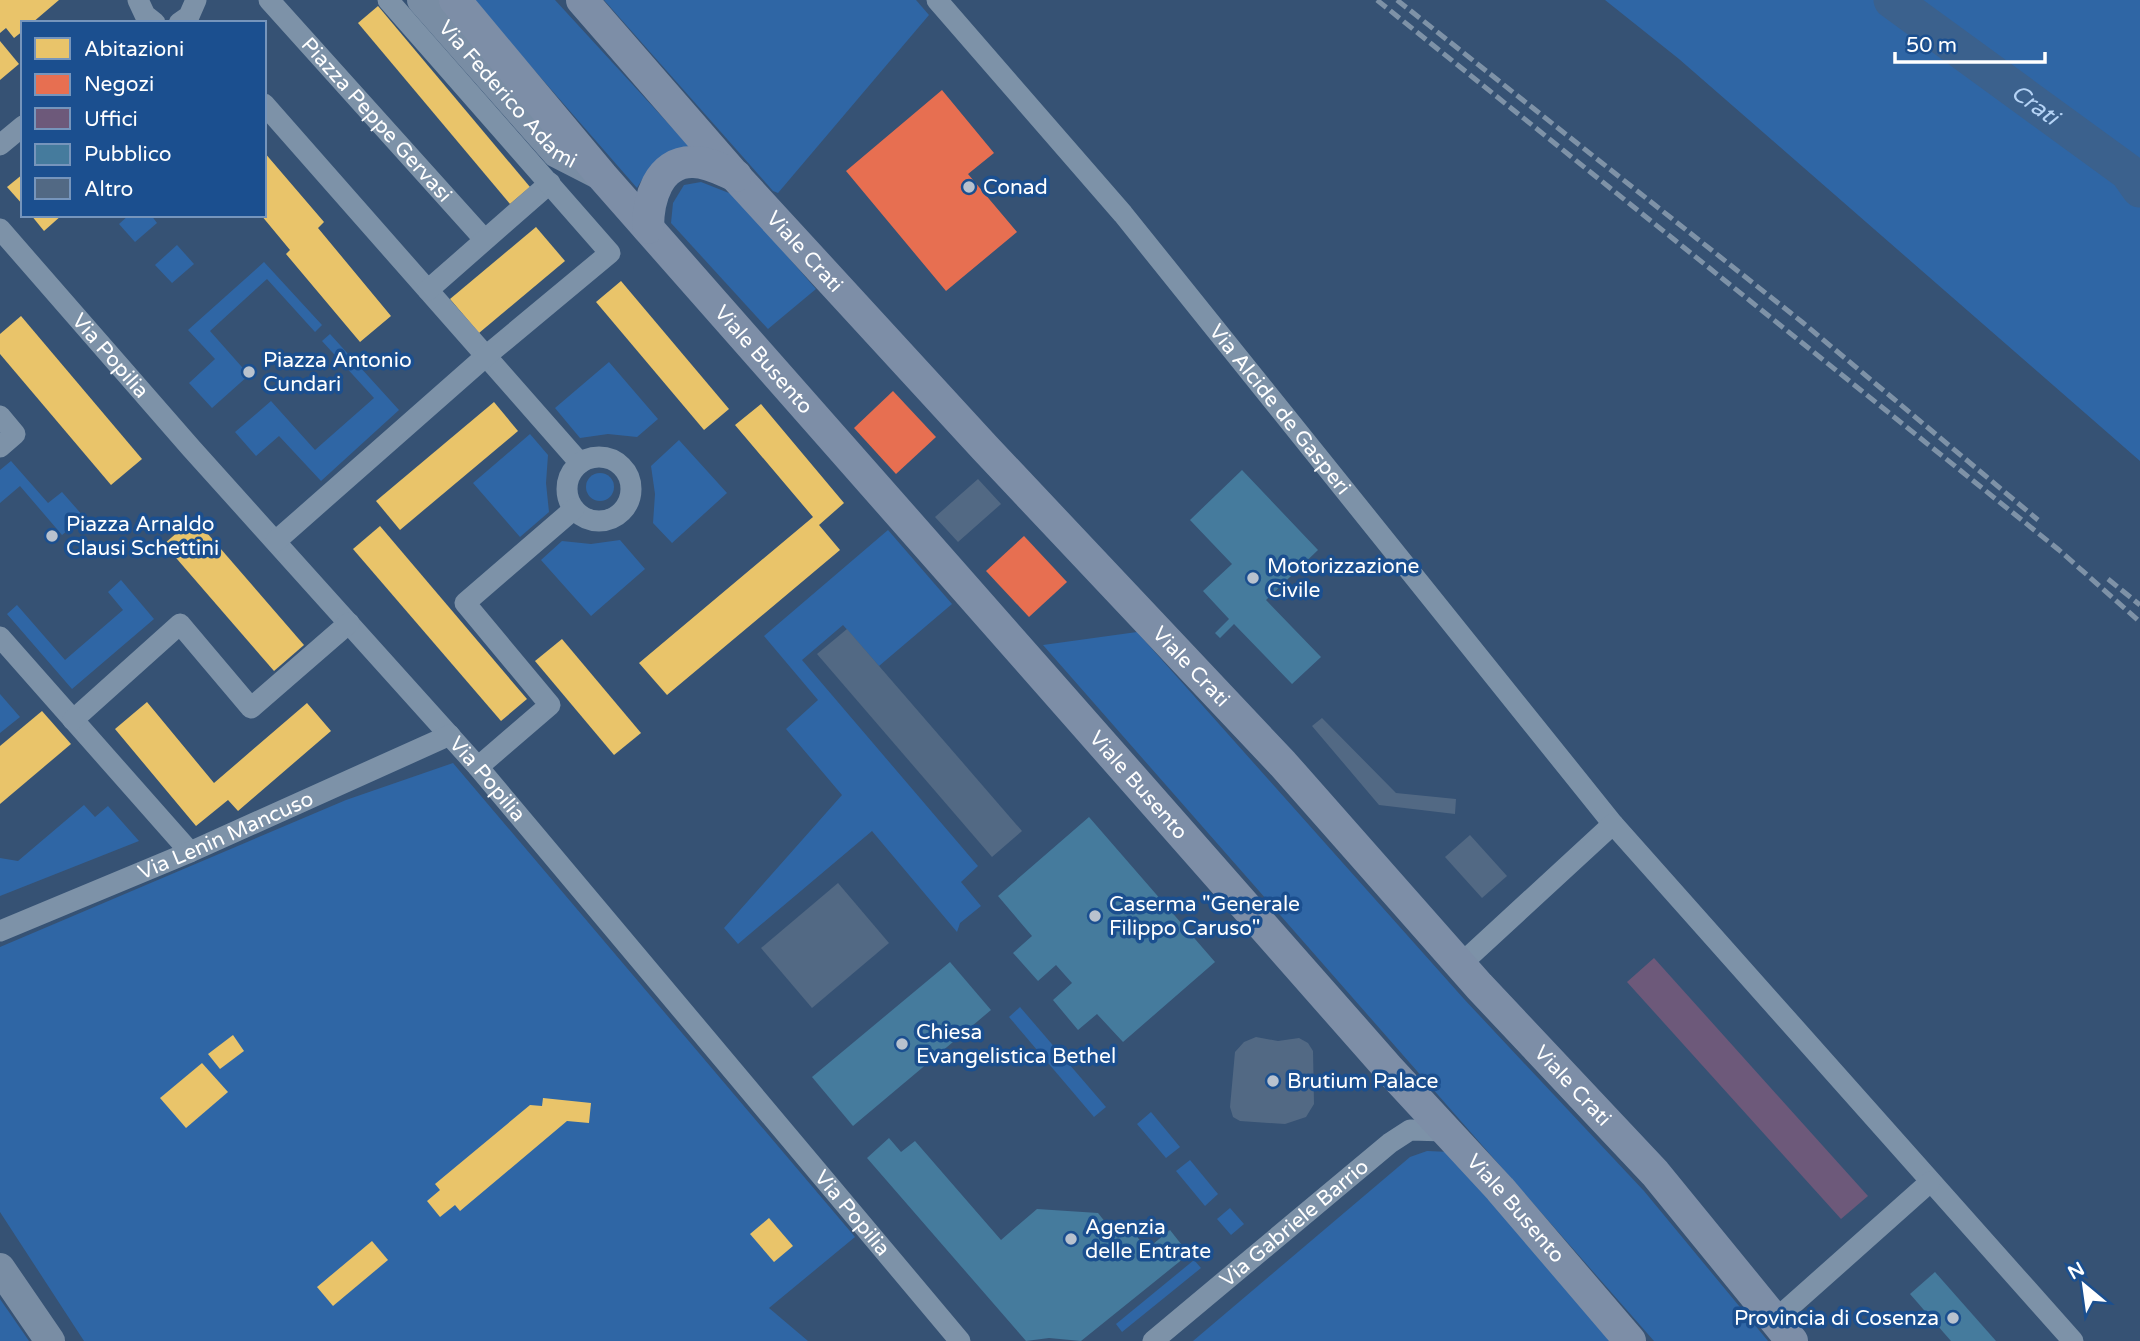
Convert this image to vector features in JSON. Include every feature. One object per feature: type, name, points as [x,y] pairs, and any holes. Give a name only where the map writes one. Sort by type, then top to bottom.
[{"type":"main road","name":"Via Federico Adami","points":[[455,0],[648,228]]},
{"type":"main road","name":"Viale Crati","points":[[582,0],[736,177],[1283,764],[1461,964],[1655,1173],[1783,1331]]},
{"type":"main road","points":[[648,228],[650,195],[658,181],[671,169],[692,162],[709,164],[736,177]]},
{"type":"main road","name":"Viale Busento","points":[[648,228],[1630,1341]]},
{"type":"street","name":"Piazza Peppe Gervasi","points":[[269,0],[484,239]]},
{"type":"street","points":[[276,541],[486,356],[610,253],[388,0]]},
{"type":"street","name":"Via Federico Adami","points":[[422,0],[557,153],[602,176]]},
{"type":"street","name":"Via Alcide de Gasperi","points":[[937,0],[1123,214],[1613,824],[2073,1341]]},
{"type":"street","points":[[266,106],[580,463]]},
{"type":"street","points":[[428,290],[550,183]]},
{"type":"street","name":"Via Popilia","points":[[0,229],[478,767],[960,1341]]},
{"type":"street","points":[[0,416],[15,434],[0,447]]},
{"type":"street","points":[[599,456],[619,463],[631,481],[632,492],[622,512],[613,518],[591,520],[574,509],[567,490],[568,480],[580,463],[599,456]]},
{"type":"street","points":[[478,767],[550,705],[465,603],[574,509]]},
{"type":"street","points":[[73,720],[180,624],[251,708],[349,624]]},
{"type":"street","points":[[0,637],[190,852]]},
{"type":"street","name":"Via Lenin Mancuso","points":[[0,931],[190,852],[450,735]]},
{"type":"street","points":[[1461,964],[1563,860],[1613,824]]},
{"type":"street","name":"Via Gabriele Barrio","points":[[1153,1341],[1390,1143],[1410,1130],[1446,1131]]},
{"type":"street","points":[[1783,1331],[1930,1182]]},
{"type":"street","points":[[0,1268],[50,1341]]},
{"type":"shaded area","points":[[473,0],[555,0],[689,146],[658,161],[637,188]]},
{"type":"shaded area","points":[[604,0],[916,0],[929,15],[778,193],[773,191]]},
{"type":"shaded area","points":[[1605,0],[2140,0],[2140,461],[1679,59]]},
{"type":"shaded area","points":[[701,182],[734,195],[816,289],[768,329],[671,223],[673,203],[684,185]]},
{"type":"shaded area","points":[[127,217],[152,217],[157,223],[135,242],[119,224]]},
{"type":"shaded area","points":[[177,245],[194,264],[172,283],[155,265]]},
{"type":"shaded area","points":[[264,262],[322,325],[315,332],[267,279],[210,331],[249,375],[212,408],[189,383],[215,359],[188,330]]},
{"type":"shaded area","points":[[330,334],[399,410],[321,481],[279,436],[256,456],[235,432],[271,401],[315,450],[374,398],[322,341]]},
{"type":"shaded area","points":[[609,362],[658,419],[637,437],[608,434],[580,438],[555,408]]},
{"type":"shaded area","points":[[530,434],[548,455],[546,483],[549,512],[520,537],[473,483]]},
{"type":"shaded area","points":[[679,440],[727,493],[672,543],[653,523],[655,494],[651,466]]},
{"type":"shaded area","points":[[11,461],[48,503],[62,492],[84,517],[62,535],[20,486],[0,503],[0,470]]},
{"type":"shaded area","points":[[600,473],[610,477],[614,487],[610,497],[600,501],[590,497],[586,487],[590,477]]},
{"type":"shaded area","points":[[888,530],[952,604],[879,666],[843,625],[802,660],[978,866],[961,882],[981,906],[960,923],[957,932],[872,831],[738,944],[724,928],[842,795],[786,729],[818,700],[764,636]]},
{"type":"shaded area","points":[[620,540],[645,569],[591,616],[541,560],[562,541],[591,544]]},
{"type":"shaded area","points":[[121,580],[154,619],[72,689],[7,614],[17,605],[65,660],[123,610],[108,592]]},
{"type":"shaded area","points":[[1137,632],[1464,999],[1644,1191],[1768,1341],[1654,1341],[1043,645]]},
{"type":"shaded area","points":[[0,694],[20,717],[0,733]]},
{"type":"shaded area","points":[[453,763],[855,1237],[769,1308],[808,1341],[84,1341],[0,1212],[0,947],[346,800]]},
{"type":"shaded area","points":[[84,805],[95,817],[108,806],[139,841],[0,896],[0,858],[18,861]]},
{"type":"shaded area","points":[[1020,1007],[1106,1107],[1094,1117],[1009,1017]]},
{"type":"shaded area","points":[[1151,1112],[1180,1147],[1166,1158],[1137,1124]]},
{"type":"shaded area","points":[[1427,1151],[1451,1152],[1615,1341],[1193,1341],[1410,1157]]},
{"type":"shaded area","points":[[1190,1160],[1218,1194],[1205,1206],[1176,1171]]},
{"type":"shaded area","points":[[1230,1208],[1244,1224],[1231,1235],[1217,1219]]},
{"type":"shaded area","points":[[1194,1260],[1201,1268],[1122,1332],[1116,1324]]},
{"type":"shaded area","points":[[0,1299],[29,1341],[0,1341]]},
{"type":"building: Abitazioni","points":[[0,0],[59,0],[34,21],[21,21],[21,33],[14,38],[6,28],[0,33]]},
{"type":"building: Abitazioni","points":[[378,6],[530,187],[510,204],[358,23]]},
{"type":"building: Abitazioni","points":[[0,41],[19,64],[0,80]]},
{"type":"building: Abitazioni","points":[[266,154],[324,222],[318,228],[391,316],[360,342],[286,254],[290,250],[263,217],[266,217]]},
{"type":"building: Abitazioni","points":[[21,176],[21,203],[7,187]]},
{"type":"building: Abitazioni","points":[[33,217],[60,217],[44,231]]},
{"type":"building: Abitazioni","points":[[536,227],[565,261],[479,333],[450,299]]},
{"type":"building: Abitazioni","points":[[621,281],[729,409],[704,430],[596,302]]},
{"type":"building: Abitazioni","points":[[21,316],[142,459],[111,485],[0,354],[0,334]]},
{"type":"building: Abitazioni","points":[[494,402],[518,431],[400,530],[376,501]]},
{"type":"building: Abitazioni","points":[[761,404],[844,503],[819,525],[840,550],[667,695],[639,663],[813,517],[735,425]]},
{"type":"building: Abitazioni","points":[[194,518],[304,645],[274,671],[164,544]]},
{"type":"building: Abitazioni","points":[[380,526],[527,699],[501,721],[353,549]]},
{"type":"building: Abitazioni","points":[[562,639],[641,733],[614,755],[535,661]]},
{"type":"building: Abitazioni","points":[[147,702],[214,783],[307,703],[331,731],[238,811],[228,800],[196,826],[115,729]]},
{"type":"building: Abitazioni","points":[[42,711],[71,744],[0,804],[0,746]]},
{"type":"building: Abitazioni","points":[[233,1035],[244,1051],[220,1069],[208,1054]]},
{"type":"building: Abitazioni","points":[[202,1063],[228,1092],[186,1128],[160,1098]]},
{"type":"building: Abitazioni","points":[[543,1098],[591,1103],[589,1123],[567,1121],[460,1211],[455,1205],[440,1217],[427,1201],[440,1190],[435,1184],[530,1105],[542,1106]]},
{"type":"building: Abitazioni","points":[[769,1218],[793,1246],[774,1262],[750,1234]]},
{"type":"building: Abitazioni","points":[[372,1241],[388,1260],[333,1306],[317,1287]]},
{"type":"building: Negozi","points":[[942,90],[994,153],[968,174],[1017,232],[946,291],[846,171]]},
{"type":"building: Negozi","points":[[893,391],[936,437],[896,474],[854,428]]},
{"type":"building: Negozi","points":[[1024,536],[1067,582],[1029,617],[986,571]]},
{"type":"building: Uffici","points":[[1654,958],[1868,1196],[1841,1219],[1627,982]]},
{"type":"building: Pubblico","name":"Motorizzazione Civile","points":[[1242,470],[1318,550],[1266,600],[1321,657],[1292,684],[1234,624],[1220,638],[1215,633],[1229,619],[1203,591],[1232,564],[1190,520]]},
{"type":"building: Pubblico","name":"Caserma \"Generale Filippo Caruso\"","points":[[1089,817],[1215,962],[1123,1042],[1097,1014],[1078,1030],[1053,1000],[1072,983],[1056,965],[1038,981],[1013,953],[1032,936],[998,896]]},
{"type":"building: Pubblico","name":"Chiesa Evangelistica Bethel","points":[[950,962],[991,1010],[853,1126],[812,1077]]},
{"type":"building: Pubblico","name":"Agenzia delle Entrate","points":[[889,1138],[901,1152],[915,1141],[1001,1240],[1037,1209],[1098,1213],[1118,1238],[1130,1228],[1147,1249],[1170,1230],[1189,1254],[1081,1341],[1049,1338],[1026,1341],[867,1158]]},
{"type":"building: Pubblico","name":"Provincia di Cosenza","points":[[1935,1272],[1996,1341],[1951,1341],[1910,1294]]},
{"type":"building: Altro","points":[[978,479],[1001,504],[958,542],[935,517]]},
{"type":"building: Altro","points":[[847,629],[1022,831],[992,857],[817,654]]},
{"type":"building: Altro","points":[[1322,718],[1396,793],[1456,799],[1455,814],[1379,805],[1312,726]]},
{"type":"building: Altro","points":[[1470,835],[1507,876],[1482,898],[1445,857]]},
{"type":"building: Altro","points":[[838,883],[889,943],[812,1008],[761,948]]},
{"type":"building: Altro","name":"Brutium Palace","points":[[1256,1037],[1278,1041],[1299,1038],[1308,1043],[1313,1051],[1314,1104],[1306,1117],[1285,1124],[1240,1121],[1233,1117],[1230,1107],[1235,1052],[1244,1042]]},
{"type":"waterway","name":"Crati","points":[[1892,0],[2128,172],[2140,189]]},
{"type":"railway","points":[[1377,0],[2059,550],[2140,622]]},
{"type":"railway","points":[[1397,0],[1802,322],[2038,520]]},
{"type":"railway","points":[[2108,579],[2140,605]]},
{"type":"place","name":"Conad","points":[[969,187]]},
{"type":"place","name":"Piazza Antonio Cundari","points":[[249,372]]},
{"type":"place","name":"Piazza Arnaldo Clausi Schettini","points":[[52,536]]},
{"type":"place","name":"Motorizzazione Civile","points":[[1253,578]]},
{"type":"place","name":"Caserma \"Generale Filippo Caruso\"","points":[[1095,916]]},
{"type":"place","name":"Chiesa Evangelistica Bethel","points":[[902,1044]]},
{"type":"place","name":"Brutium Palace","points":[[1273,1081]]},
{"type":"place","name":"Agenzia delle Entrate","points":[[1071,1239]]},
{"type":"place","name":"Provincia di Cosenza","points":[[1953,1318]]}]
